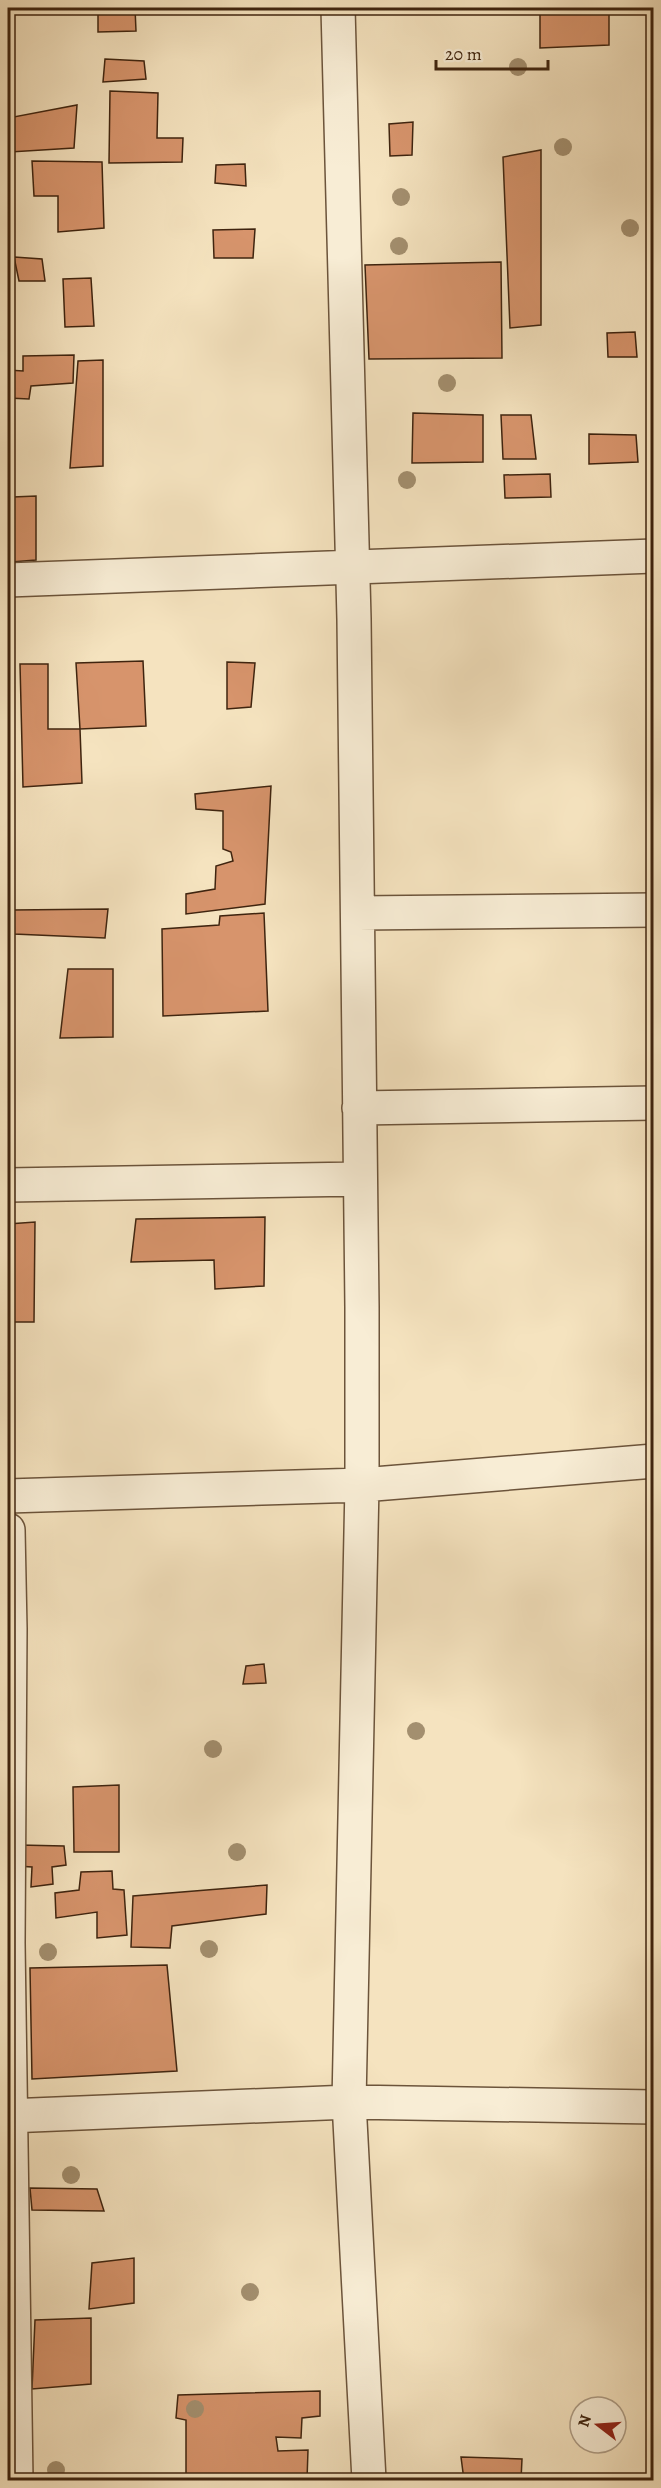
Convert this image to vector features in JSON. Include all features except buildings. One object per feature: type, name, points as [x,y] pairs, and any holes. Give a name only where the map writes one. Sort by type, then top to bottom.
[{"type":"street","points":[[338,8],[358,913],[362,1485],[349,2102],[369,2481]]},
{"type":"street","points":[[8,580],[654,556]]},
{"type":"street","points":[[358,913],[654,909]]},
{"type":"street","points":[[359,1108],[654,1103]]},
{"type":"street","points":[[8,1185],[360,1179]]},
{"type":"street","points":[[8,1496],[362,1485],[654,1461]]},
{"type":"street","points":[[8,1530],[8,1943],[16,2481]]},
{"type":"street","points":[[10,2116],[349,2102],[654,2107]]}]
